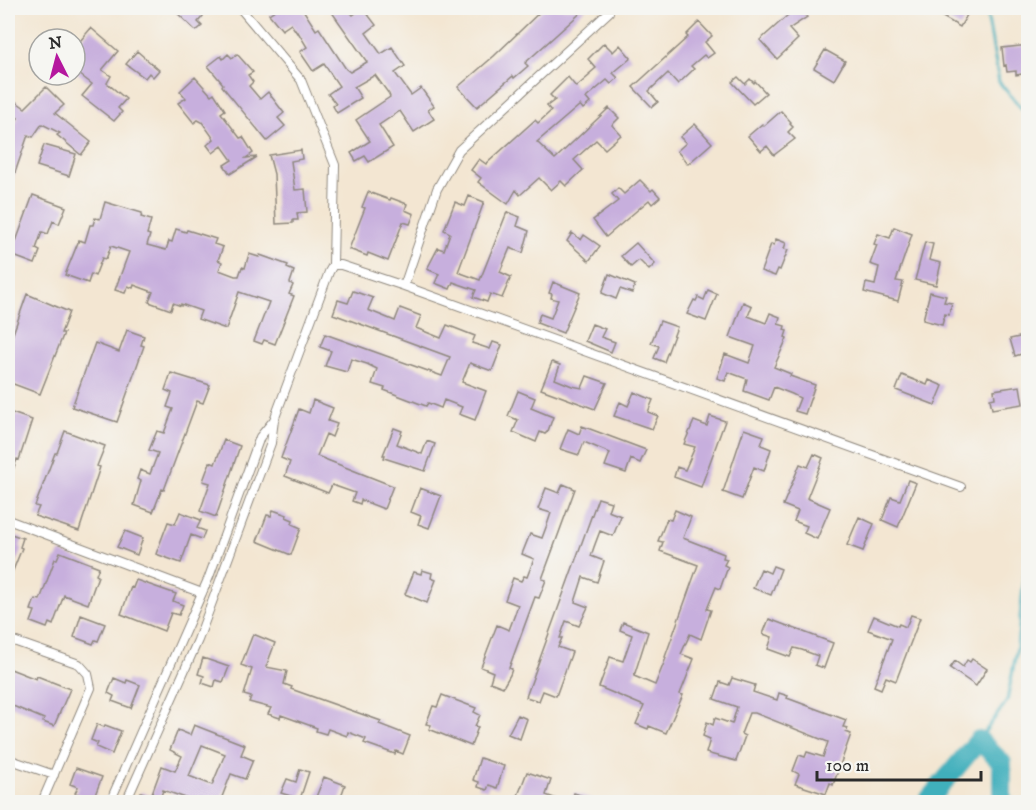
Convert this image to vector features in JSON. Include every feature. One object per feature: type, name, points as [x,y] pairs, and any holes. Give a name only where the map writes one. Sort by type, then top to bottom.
[{"type":"street","points":[[126,802],[198,640],[271,443],[274,420],[328,272],[333,265],[335,165],[300,80],[240,8]]},
{"type":"street","points":[[404,286],[438,189],[459,150],[609,12]]},
{"type":"street","points":[[333,265],[341,265],[404,286],[961,487]]},
{"type":"street","points":[[110,802],[202,593],[260,437],[274,420]]},
{"type":"street","points":[[8,520],[202,593]]},
{"type":"street","points":[[8,639],[79,664],[88,674],[91,688],[42,802]]},
{"type":"street","points":[[8,759],[54,775]]},
{"type":"building","points":[[172,8],[194,8],[203,16],[198,22],[202,26],[196,31]]},
{"type":"building","points":[[278,8],[302,8],[316,30],[319,28],[350,72],[367,62],[329,8],[347,8],[353,15],[363,8],[376,25],[366,33],[381,54],[392,47],[405,66],[395,73],[411,95],[421,88],[434,106],[428,110],[434,119],[414,132],[400,111],[379,125],[393,147],[369,162],[365,156],[356,161],[351,153],[370,141],[356,120],[390,97],[389,94],[375,75],[354,87],[361,98],[337,113],[333,106],[336,104],[328,94],[339,86],[324,64],[313,71],[300,52],[307,47],[298,32],[291,24],[282,30],[269,14]]},
{"type":"building","points":[[544,8],[586,8],[525,63],[528,66],[477,107],[458,87]]},
{"type":"building","points":[[782,8],[800,8],[807,17],[789,29],[798,39],[777,59],[760,40],[788,15]]},
{"type":"building","points":[[927,8],[971,8],[960,27]]},
{"type":"building","points":[[699,22],[712,36],[705,42],[714,53],[707,58],[704,55],[691,66],[694,69],[678,84],[668,73],[649,91],[658,102],[652,107],[633,87],[688,37],[686,35]]},
{"type":"building","points":[[91,28],[118,51],[102,70],[111,76],[107,83],[126,99],[118,108],[122,112],[114,121],[82,96],[92,84],[87,80],[87,33]]},
{"type":"building","points":[[604,43],[613,52],[620,45],[631,58],[613,73],[618,78],[611,84],[607,80],[586,98],[590,103],[583,109],[580,105],[537,142],[555,159],[609,108],[619,118],[612,125],[621,135],[605,149],[596,140],[574,160],[583,170],[566,186],[561,181],[551,190],[539,178],[520,195],[516,190],[508,204],[478,182],[481,178],[471,170],[479,159],[486,164],[535,120],[538,123],[551,111],[547,106],[555,100],[550,95],[568,77],[576,87],[590,75],[596,68],[588,59]]},
{"type":"building","points":[[1029,45],[1029,73],[1016,75],[1016,71],[1007,72],[1002,48]]},
{"type":"building","points":[[825,50],[845,61],[834,80],[814,68]]},
{"type":"building","points":[[137,51],[159,70],[153,77],[149,73],[145,78],[126,64]]},
{"type":"building","points":[[228,54],[232,58],[237,54],[253,72],[248,75],[253,82],[249,86],[260,99],[268,92],[284,113],[278,118],[285,126],[267,141],[208,66],[221,56],[223,59]]},
{"type":"building","points":[[195,77],[211,95],[214,93],[225,110],[221,113],[240,138],[243,137],[253,153],[246,158],[257,157],[230,174],[224,165],[232,160],[222,146],[213,153],[207,145],[214,139],[202,122],[198,120],[194,123],[178,103],[186,98],[180,91]]},
{"type":"building","points":[[738,77],[745,84],[750,79],[754,83],[755,81],[766,93],[753,104],[732,82]]},
{"type":"building","points":[[46,87],[64,105],[55,113],[91,142],[81,155],[57,135],[60,133],[42,124],[33,137],[28,135],[8,193],[8,133],[18,118],[8,110],[15,101],[25,108]]},
{"type":"building","points":[[781,111],[791,122],[793,127],[788,132],[795,139],[774,155],[767,146],[761,151],[748,136]]},
{"type":"building","points":[[695,124],[712,143],[688,164],[677,151],[686,143],[680,137]]},
{"type":"building","points":[[44,145],[76,154],[69,176],[37,166]]},
{"type":"building","points":[[301,150],[302,159],[291,161],[295,190],[305,189],[307,212],[297,213],[298,220],[293,220],[293,223],[276,224],[274,174],[269,155]]},
{"type":"building","points":[[640,180],[660,197],[652,204],[649,200],[606,237],[593,220],[618,201],[612,194],[618,188],[624,194]]},
{"type":"building","points":[[368,192],[407,204],[405,210],[414,214],[410,224],[403,222],[388,261],[349,249],[365,208],[362,207]]},
{"type":"building","points":[[33,195],[66,207],[59,224],[53,221],[48,234],[42,232],[36,249],[40,251],[35,264],[11,255]]},
{"type":"building","points":[[469,196],[484,202],[458,272],[480,280],[507,212],[520,217],[517,226],[529,231],[523,253],[510,248],[500,272],[511,277],[502,298],[490,294],[487,302],[473,297],[476,290],[453,282],[450,289],[435,283],[439,274],[427,269],[438,248],[444,250],[450,233],[444,230],[455,202],[465,206]]},
{"type":"building","points":[[105,202],[142,213],[141,217],[151,220],[147,245],[166,250],[169,241],[172,242],[176,229],[216,239],[214,244],[223,247],[218,260],[222,262],[219,270],[235,276],[239,276],[242,267],[245,268],[249,254],[259,257],[260,255],[288,265],[287,268],[294,271],[290,283],[293,285],[289,294],[294,296],[275,344],[264,340],[262,344],[254,341],[269,302],[239,292],[226,329],[198,319],[201,311],[173,303],[171,310],[149,302],[153,292],[134,285],[133,288],[128,286],[125,293],[115,290],[129,252],[111,246],[106,259],[102,258],[95,276],[91,274],[88,283],[65,275],[79,240],[85,242],[90,225],[93,225],[95,218],[100,219]]},
{"type":"building","points":[[894,227],[912,234],[896,281],[903,282],[898,301],[864,292],[866,283],[875,285],[879,267],[870,264],[877,245],[874,244],[878,234],[890,238]]},
{"type":"building","points":[[572,233],[581,240],[584,235],[600,246],[589,261],[567,241]]},
{"type":"building","points":[[776,239],[786,243],[784,249],[788,250],[775,276],[761,271],[771,244],[774,245]]},
{"type":"building","points":[[925,242],[933,244],[929,260],[941,263],[936,285],[915,280]]},
{"type":"building","points":[[636,243],[655,264],[649,270],[639,260],[631,267],[621,256]]},
{"type":"building","points":[[609,274],[635,285],[632,293],[620,289],[616,299],[602,293]]},
{"type":"building","points":[[553,282],[580,293],[563,333],[537,323],[540,314],[551,318],[558,300],[551,298],[552,294],[549,293]]},
{"type":"building","points":[[708,290],[717,294],[706,321],[687,314],[694,300],[696,301],[698,297],[704,300]]},
{"type":"building","points":[[353,291],[373,298],[368,310],[395,321],[400,308],[421,316],[416,328],[441,338],[447,325],[475,336],[472,343],[490,349],[493,342],[502,345],[492,371],[470,363],[462,382],[486,391],[475,420],[459,414],[462,407],[444,400],[441,408],[428,403],[426,406],[372,384],[377,369],[367,364],[351,359],[347,372],[325,366],[331,351],[320,347],[325,334],[442,376],[450,357],[333,314],[338,300],[348,303]]},
{"type":"building","points":[[930,292],[946,296],[944,302],[952,303],[949,315],[945,314],[942,325],[923,320]]},
{"type":"building","points":[[27,294],[69,312],[61,333],[64,333],[40,394],[8,382],[8,348]]},
{"type":"building","points":[[743,302],[752,306],[748,316],[766,323],[770,313],[780,317],[778,324],[785,326],[784,330],[787,331],[785,337],[787,338],[774,367],[791,374],[790,376],[815,385],[805,414],[795,411],[800,398],[792,394],[774,387],[769,400],[744,391],[747,379],[728,372],[725,381],[717,378],[725,354],[749,363],[755,346],[730,337]]},
{"type":"building","points":[[660,321],[677,327],[664,362],[654,358],[659,346],[651,343]]},
{"type":"building","points":[[592,324],[605,329],[601,337],[615,342],[611,352],[585,341]]},
{"type":"building","points":[[127,330],[144,336],[141,345],[144,346],[117,422],[72,407],[95,343],[119,352]]},
{"type":"building","points":[[1024,336],[1028,352],[1015,356],[1010,339]]},
{"type":"building","points":[[552,362],[560,365],[555,379],[572,386],[582,388],[587,376],[607,383],[595,409],[541,389]]},
{"type":"building","points":[[171,373],[210,385],[203,403],[197,401],[164,490],[162,489],[153,512],[134,505],[141,481],[137,479],[140,470],[150,474],[158,453],[149,450],[157,431],[164,433],[173,409],[167,407],[172,393],[165,390]]},
{"type":"building","points":[[902,375],[927,385],[929,380],[943,386],[935,405],[896,390]]},
{"type":"building","points":[[1020,386],[1023,404],[992,409],[990,399],[995,398],[994,390]]},
{"type":"building","points":[[518,391],[535,398],[531,408],[553,417],[548,431],[545,434],[540,432],[536,442],[513,432],[518,420],[508,416]]},
{"type":"building","points":[[634,392],[653,400],[648,412],[658,416],[652,429],[614,416],[620,402],[628,406]]},
{"type":"building","points":[[313,400],[333,408],[328,421],[337,424],[332,437],[326,434],[317,456],[393,486],[384,509],[361,500],[360,504],[352,501],[355,493],[332,485],[328,493],[285,476],[290,462],[281,458],[299,409],[309,413]]},
{"type":"building","points":[[12,413],[32,420],[19,460],[17,459],[9,481],[8,425]]},
{"type":"building","points":[[710,416],[725,421],[701,487],[674,477],[677,467],[685,470],[695,447],[684,444],[694,421],[707,426]]},
{"type":"building","points":[[582,426],[646,450],[640,463],[631,459],[626,473],[605,466],[610,453],[584,442],[579,455],[560,449],[568,429],[579,434]]},
{"type":"building","points":[[394,428],[402,431],[397,444],[422,454],[427,441],[435,444],[425,471],[384,458],[385,455],[383,455]]},
{"type":"building","points":[[744,429],[764,436],[761,445],[771,449],[764,471],[754,467],[742,499],[723,492]]},
{"type":"building","points":[[65,431],[105,446],[97,466],[100,467],[79,531],[35,516],[39,507],[35,506]]},
{"type":"building","points":[[224,440],[240,446],[216,517],[200,511],[210,483],[203,481],[210,462],[215,464]]},
{"type":"building","points":[[814,454],[823,458],[807,498],[830,508],[817,539],[804,533],[807,526],[794,521],[798,511],[783,505],[800,464],[808,467]]},
{"type":"building","points":[[908,480],[916,483],[898,527],[882,520],[891,497],[900,500]]},
{"type":"building","points":[[563,484],[575,489],[542,579],[546,580],[539,598],[535,597],[509,668],[512,669],[510,675],[503,687],[490,682],[493,672],[481,667],[497,625],[509,630],[515,614],[518,605],[505,600],[513,578],[521,581],[524,576],[527,577],[534,559],[522,554],[530,534],[542,538],[548,522],[551,513],[538,509],[546,488],[559,493]]},
{"type":"building","points":[[420,488],[441,496],[429,528],[418,524],[421,516],[411,512]]},
{"type":"building","points":[[598,498],[611,502],[608,511],[621,516],[613,536],[600,531],[591,556],[604,561],[597,582],[583,577],[575,602],[588,607],[579,626],[566,621],[558,647],[572,652],[556,696],[543,691],[539,701],[526,697]]},
{"type":"building","points":[[273,510],[287,515],[286,517],[293,520],[292,524],[301,528],[291,555],[257,541],[267,515],[271,516]]},
{"type":"building","points":[[675,510],[691,517],[683,538],[724,554],[723,558],[727,559],[724,565],[728,567],[720,589],[716,587],[707,609],[711,610],[701,639],[690,634],[681,654],[694,659],[680,694],[683,695],[666,733],[649,726],[648,729],[636,724],[644,706],[599,687],[610,657],[623,661],[632,635],[620,630],[623,622],[648,632],[634,676],[655,685],[698,565],[660,551],[663,542],[658,541],[667,519],[671,520]]},
{"type":"building","points":[[180,512],[201,520],[197,528],[205,531],[202,539],[191,535],[181,563],[156,554],[168,522],[175,524]]},
{"type":"building","points":[[859,517],[874,524],[863,551],[847,545]]},
{"type":"building","points":[[125,531],[143,538],[137,555],[117,547]]},
{"type":"building","points":[[8,533],[23,538],[20,547],[22,548],[8,583]]},
{"type":"building","points":[[60,552],[99,567],[96,575],[98,576],[88,604],[64,595],[53,625],[49,623],[47,628],[31,622],[35,611],[31,610],[35,599],[40,600],[55,559]]},
{"type":"building","points":[[773,566],[781,569],[771,595],[753,588],[761,569],[770,573]]},
{"type":"building","points":[[422,570],[432,573],[431,578],[436,580],[427,603],[405,594],[414,572],[421,574]]},
{"type":"building","points":[[136,580],[176,594],[173,601],[183,605],[179,615],[171,613],[164,631],[121,614]]},
{"type":"building","points":[[81,615],[105,624],[98,641],[95,640],[93,644],[74,637]]},
{"type":"building","points":[[911,615],[920,618],[896,681],[886,677],[881,689],[874,686],[892,639],[868,630],[874,616],[906,627]]},
{"type":"building","points":[[769,619],[833,643],[824,668],[815,665],[818,656],[802,650],[794,648],[790,657],[768,649],[772,637],[763,634]]},
{"type":"building","points":[[253,634],[275,643],[266,667],[287,671],[284,684],[292,687],[291,689],[381,721],[379,724],[410,736],[403,754],[396,751],[395,754],[364,743],[366,739],[348,732],[347,736],[328,729],[326,734],[316,731],[317,728],[281,715],[280,718],[268,714],[271,708],[249,702],[251,697],[244,695],[252,669],[241,665]]},
{"type":"building","points":[[203,658],[229,667],[223,682],[216,680],[214,687],[202,683],[204,676],[198,674]]},
{"type":"building","points":[[972,659],[987,669],[976,686],[950,668],[955,661],[963,667],[967,660],[970,662]]},
{"type":"building","points":[[8,668],[70,689],[54,726],[43,722],[44,719],[8,704]]},
{"type":"building","points":[[114,678],[140,685],[131,708],[112,701],[114,696],[108,693]]},
{"type":"building","points":[[732,678],[755,685],[753,692],[777,700],[779,693],[846,720],[843,727],[848,728],[846,732],[851,734],[833,785],[830,783],[826,794],[795,784],[799,774],[793,771],[799,755],[805,757],[807,752],[823,757],[828,742],[755,713],[749,713],[741,734],[745,736],[736,761],[706,753],[710,739],[703,736],[707,722],[713,725],[715,718],[732,724],[737,707],[714,699],[720,682],[729,685]]},
{"type":"building","points":[[442,695],[476,708],[474,712],[480,715],[471,746],[429,729],[431,725],[426,724],[433,706],[437,707]]},
{"type":"building","points":[[518,715],[527,719],[520,739],[508,734]]},
{"type":"building","points":[[97,724],[121,731],[112,754],[96,747],[98,743],[91,740]]},
{"type":"building","points":[[194,725],[245,745],[241,755],[253,760],[245,779],[231,774],[220,802],[197,802],[163,790],[160,799],[166,802],[137,802],[141,792],[151,796],[162,766],[175,771],[182,756],[170,750],[178,730],[190,735]],"holes":[[[202,745],[225,754],[212,785],[189,776]]]},
{"type":"building","points":[[480,758],[504,766],[497,788],[489,785],[487,790],[478,787],[479,782],[473,780]]},
{"type":"building","points":[[76,768],[102,777],[93,800],[75,793],[78,787],[70,784]]},
{"type":"building","points":[[300,769],[309,772],[300,799],[281,793],[287,779],[296,782]]},
{"type":"building","points":[[527,772],[551,780],[546,795],[562,801],[524,802],[517,798]]},
{"type":"building","points":[[324,777],[345,785],[339,802],[314,802]]},
{"type":"building","points":[[574,793],[598,801],[598,802],[571,802]]},
{"type":"waterway","points":[[986,8],[999,82],[1028,116]]},
{"type":"waterway","points":[[979,740],[1007,701],[1017,648],[1028,539]]},
{"type":"waterway","points":[[927,802],[979,740],[1002,763],[1002,802]]}]
